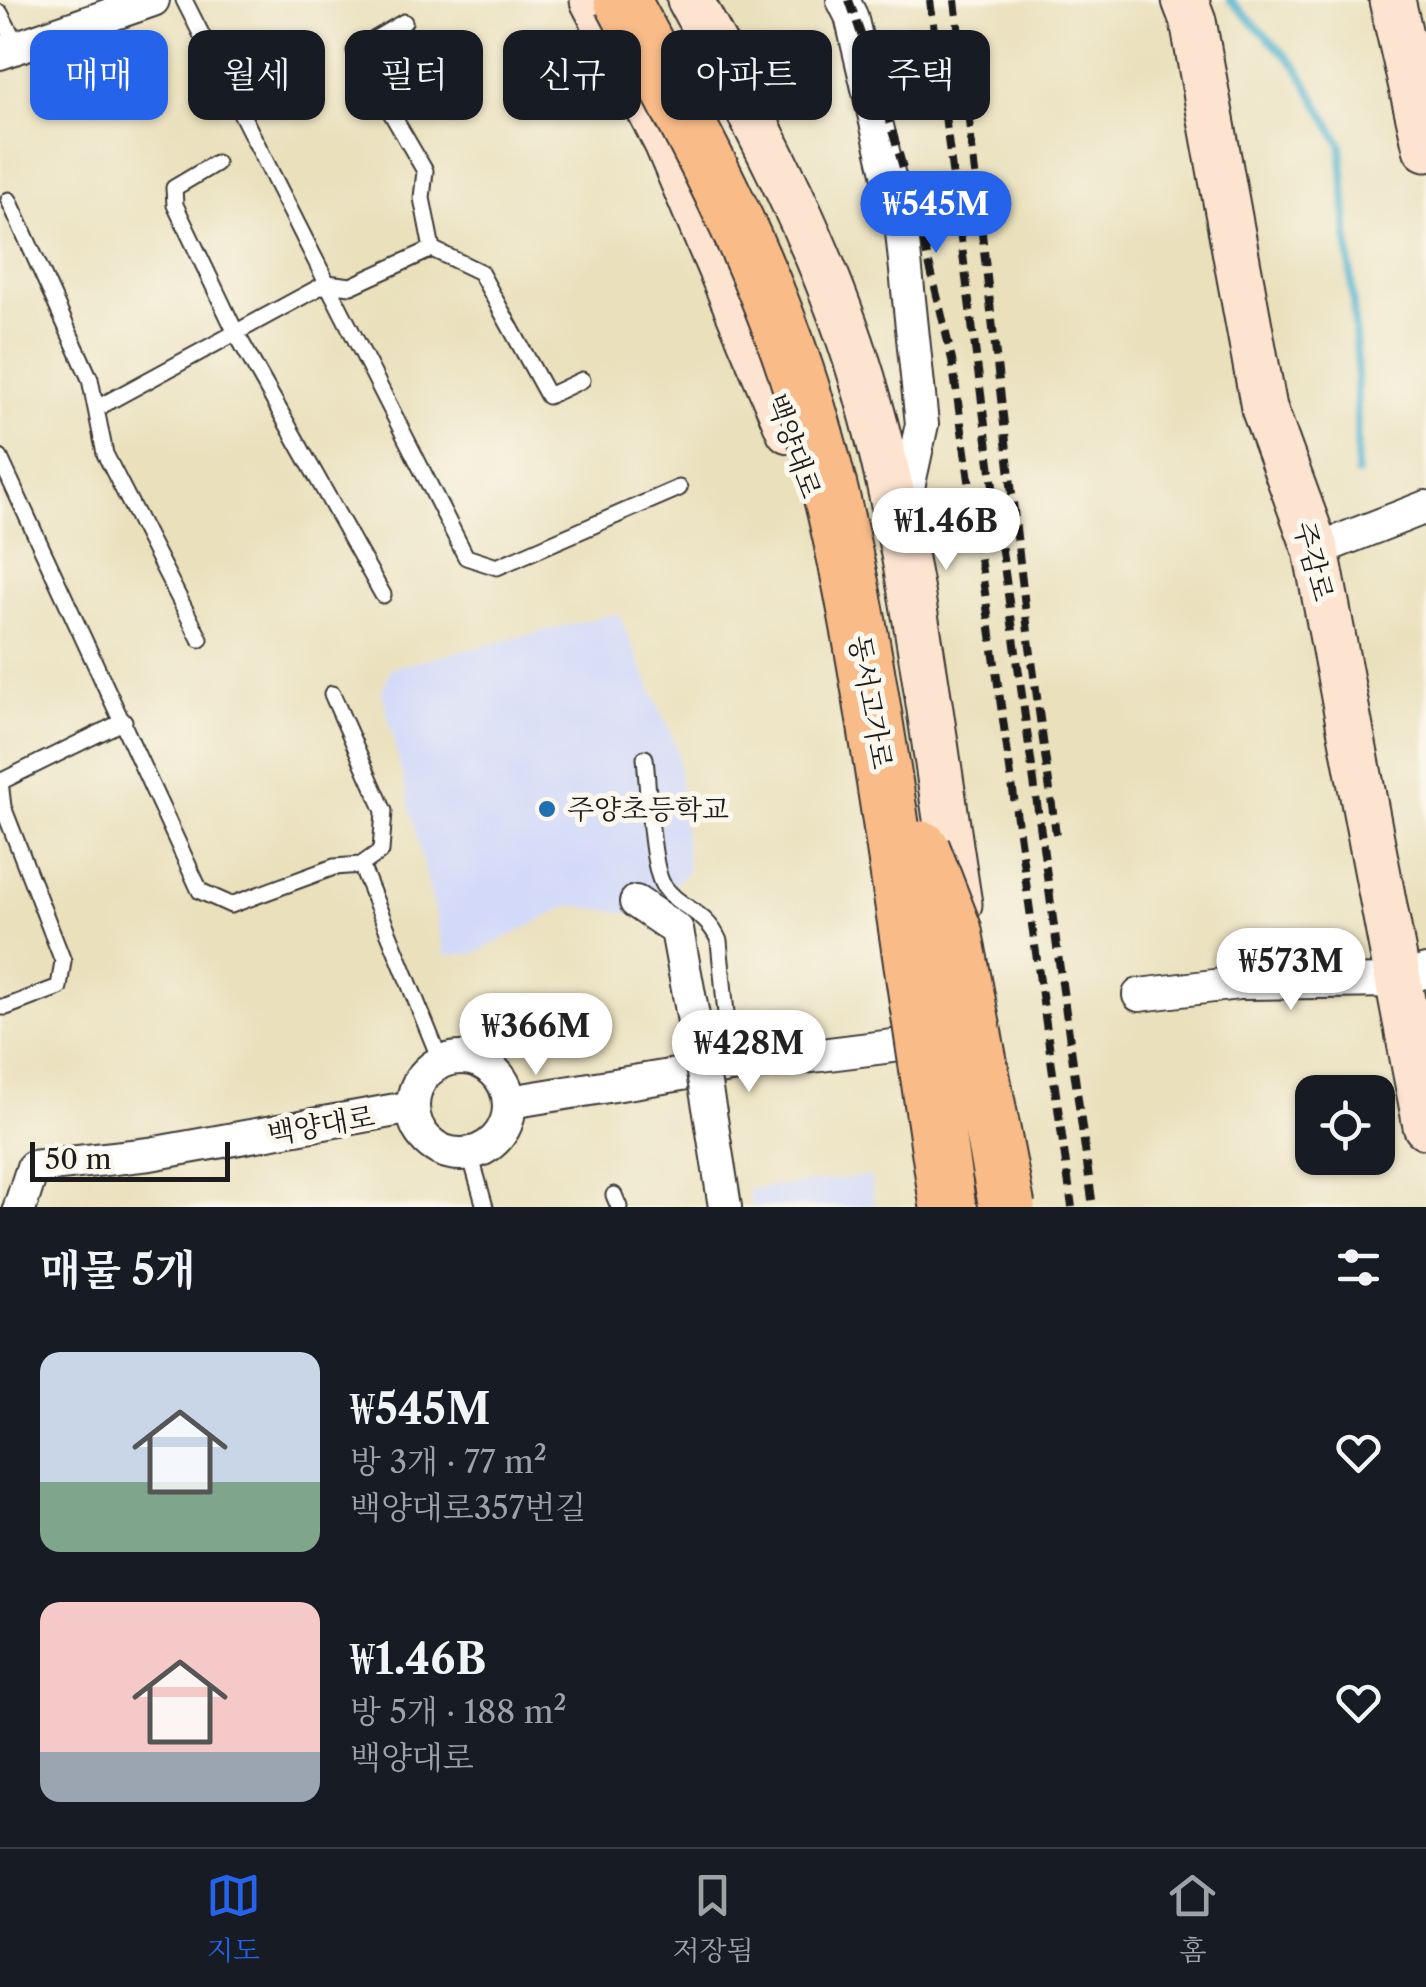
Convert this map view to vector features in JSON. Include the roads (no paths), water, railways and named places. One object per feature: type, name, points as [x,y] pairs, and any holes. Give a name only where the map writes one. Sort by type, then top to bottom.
[{"type":"highway","name":"동서고가로","points":[[622,0],[714,172],[759,268],[796,370],[841,529],[877,733],[948,1207]]},
{"type":"highway","name":"동서고가로","points":[[658,0],[785,248],[829,369],[874,527],[981,1207]]},
{"type":"highway","points":[[922,849],[954,931],[1007,1207]]},
{"type":"main road","name":"백양대로","points":[[593,0],[668,143],[767,372],[806,474],[846,617],[934,1207]]},
{"type":"main road","points":[[690,0],[801,220],[850,342],[900,524],[1007,1207]]},
{"type":"main road","name":"주감로","points":[[1185,0],[1193,21],[1264,408],[1316,550],[1412,976],[1426,1126]]},
{"type":"main road","points":[[1392,0],[1426,148]]},
{"type":"street","points":[[9,50],[154,0]]},
{"type":"street","points":[[844,0],[852,16],[902,232],[922,424],[900,524]]},
{"type":"street","points":[[1316,550],[1426,507]]},
{"type":"street","points":[[636,902],[677,930],[724,1207]]},
{"type":"street","points":[[1139,995],[1240,983],[1412,976]]},
{"type":"street","points":[[510,1102],[731,1066],[980,1034]]},
{"type":"street","points":[[456,1058],[486,1064],[498,1074],[510,1102],[509,1116],[495,1141],[470,1154],[437,1149],[416,1124],[413,1107],[420,1080],[441,1062],[456,1058]]},
{"type":"street","name":"백양대로","points":[[20,1207],[33,1167],[150,1154],[413,1107]]},
{"type":"lane","points":[[184,0],[466,557],[497,567],[679,488]]},
{"type":"lane","points":[[0,13],[9,50]]},
{"type":"lane","points":[[404,22],[355,51],[425,171],[422,198],[432,248]]},
{"type":"lane","points":[[216,163],[174,188],[174,206],[236,332],[383,595]]},
{"type":"lane","points":[[9,200],[90,379],[105,454],[200,639]]},
{"type":"lane","points":[[97,408],[327,283],[350,286],[432,248]]},
{"type":"lane","points":[[432,248],[480,272],[548,396],[582,380]]},
{"type":"lane","points":[[0,458],[200,891],[231,905],[334,866],[361,865],[381,851],[384,811],[332,694]]},
{"type":"lane","points":[[0,1007],[59,987],[63,960],[3,807],[0,782],[124,721]]},
{"type":"lane","points":[[645,758],[657,867],[664,885],[712,925],[718,941],[731,1066]]},
{"type":"lane","points":[[361,865],[441,1062]]},
{"type":"lane","points":[[470,1154],[485,1207]]},
{"type":"waterway","points":[[1230,0],[1297,67],[1341,144],[1357,357],[1357,473]]},
{"type":"railway","points":[[849,0],[906,178],[952,360],[1072,1207]]},
{"type":"railway","points":[[930,0],[1093,1207]]},
{"type":"railway","points":[[955,0],[1028,632],[1056,834]]},
{"type":"place","name":"주양초등학교","points":[[547,809]]}]
